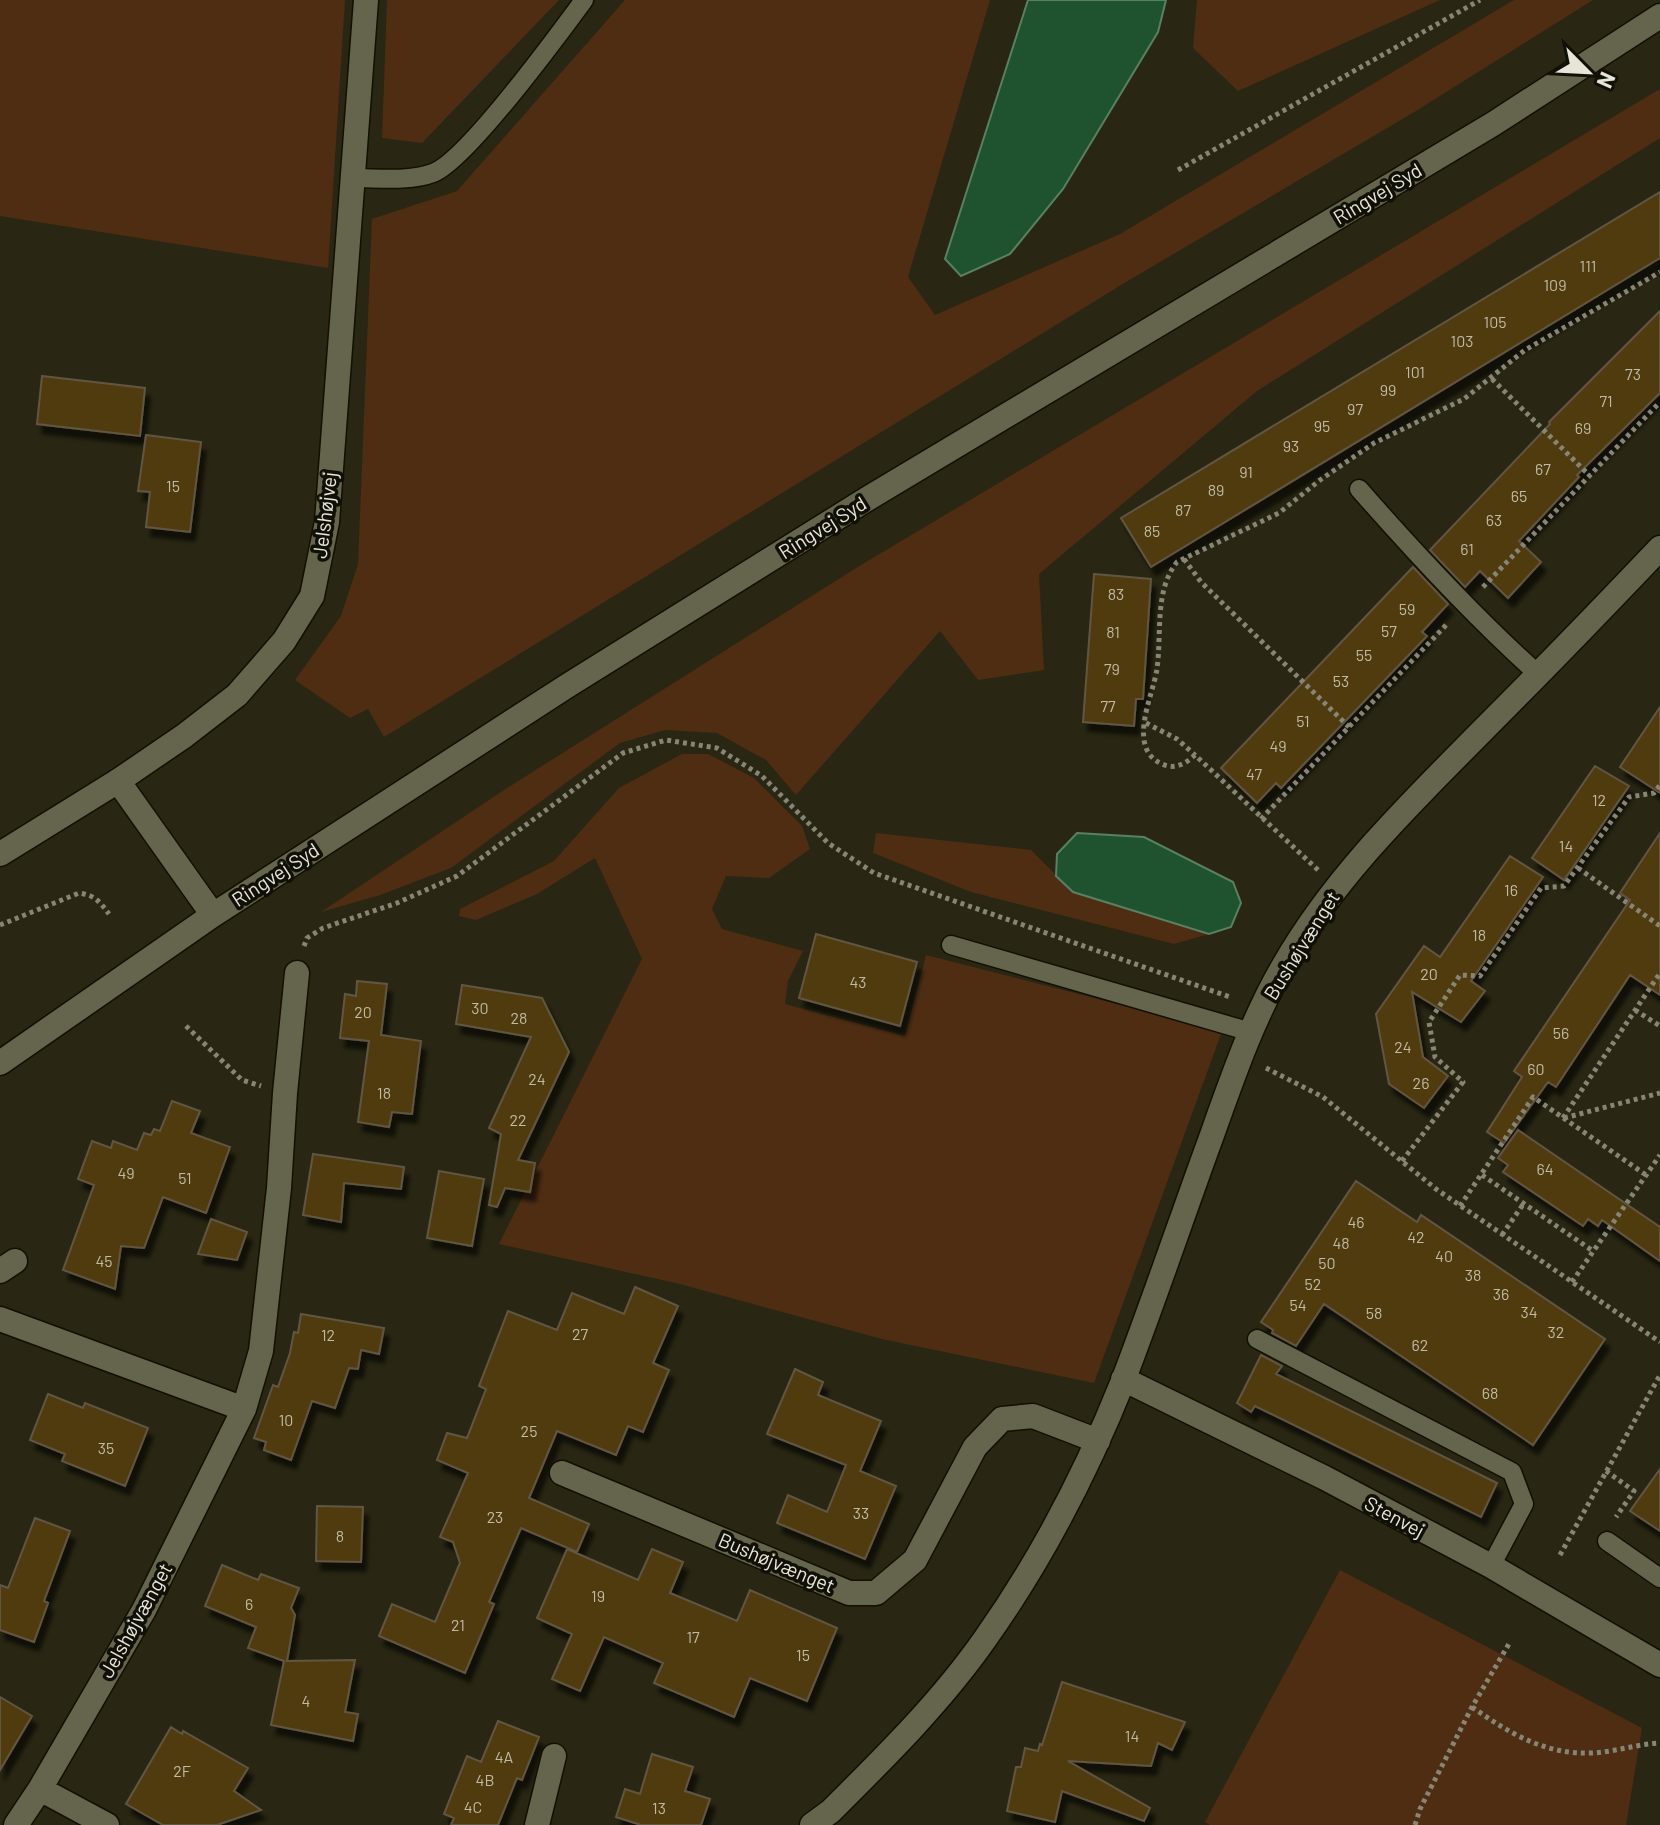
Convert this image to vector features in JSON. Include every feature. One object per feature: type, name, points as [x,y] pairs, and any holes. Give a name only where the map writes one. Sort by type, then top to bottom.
[{"type":"street","name":"Jelshøjvej","points":[[0,854],[118,781],[237,695],[284,641],[312,596],[327,522],[366,0]]},
{"type":"street","name":"Ringvej Syd","points":[[0,1063],[213,915],[567,686],[867,499],[1493,124],[1660,16]]},
{"type":"street","name":"Bushøjvænget","points":[[812,1825],[831,1811],[884,1758],[938,1699],[986,1638],[1048,1538],[1098,1441],[1240,1057],[1283,966],[1333,891],[1404,809],[1539,675],[1660,548]]},
{"type":"street","points":[[118,781],[213,915]]},
{"type":"street","name":"Jelshøjvænget","points":[[16,1825],[144,1610],[244,1409],[261,1351],[279,1188],[297,973]]},
{"type":"street","points":[[0,1319],[244,1409]]},
{"type":"street","name":"Stenvej","points":[[1123,1379],[1325,1478],[1491,1566],[1660,1665]]},
{"type":"street","name":"Bushøjvænget","points":[[562,1473],[849,1593],[876,1593],[915,1560],[975,1447],[1002,1419],[1033,1416],[1098,1441]]},
{"type":"street","points":[[537,1825],[554,1756]]},
{"type":"street","points":[[40,1789],[107,1825]]},
{"type":"lane","points":[[353,178],[404,179],[435,173],[453,159],[490,118],[584,0]]},
{"type":"lane","points":[[1359,489],[1465,606],[1539,675]]},
{"type":"lane","points":[[951,945],[1255,1022]]},
{"type":"lane","points":[[1257,1339],[1512,1472],[1524,1504],[1491,1566]]},
{"type":"lane","points":[[1607,1541],[1660,1578]]},
{"type":"path","points":[[1178,170],[1480,0]]},
{"type":"path","points":[[1195,755],[1175,767],[1153,759],[1145,746],[1145,723],[1156,672],[1162,598],[1168,574],[1177,562],[1279,513],[1374,443],[1464,399],[1525,350],[1660,272]]},
{"type":"path","points":[[1492,379],[1589,475]]},
{"type":"path","points":[[1261,819],[1660,402]]},
{"type":"path","points":[[1184,559],[1201,582],[1349,727]]},
{"type":"path","points":[[1145,723],[1177,739],[1310,864]]},
{"type":"path","points":[[297,973],[307,938],[311,934],[397,903],[457,876],[623,753],[666,740],[717,748],[762,776],[828,843],[874,873],[1225,994],[1255,1022]]},
{"type":"path","points":[[1402,1161],[1463,1082],[1435,1057],[1429,1022],[1460,975],[1480,976],[1541,888],[1564,886],[1629,797],[1654,793],[1660,785]]},
{"type":"path","points":[[1578,868],[1660,926]]},
{"type":"path","points":[[0,925],[79,893],[99,900],[109,914]]},
{"type":"path","points":[[1563,1118],[1660,973]]},
{"type":"path","points":[[1635,1010],[1660,1026]]},
{"type":"path","points":[[186,1026],[242,1080],[285,1093]]},
{"type":"path","points":[[1240,1057],[1323,1097],[1460,1206],[1660,1342]]},
{"type":"path","points":[[1563,1118],[1660,1093]]},
{"type":"path","points":[[1460,1206],[1533,1097],[1646,1175]]},
{"type":"path","points":[[1572,1282],[1660,1155]]},
{"type":"path","points":[[1482,1175],[1593,1251]]},
{"type":"path","points":[[1502,1235],[1524,1203]]},
{"type":"path","points":[[1560,1555],[1660,1375]]},
{"type":"path","points":[[1606,1471],[1634,1491],[1608,1528],[1607,1541]]},
{"type":"path","points":[[1415,1825],[1420,1809],[1472,1707],[1510,1642]]},
{"type":"path","points":[[1472,1707],[1521,1739],[1567,1752],[1591,1753],[1660,1743]]},
{"type":"shaded area","points":[[0,0],[345,0],[328,268],[0,216]]},
{"type":"shaded area","points":[[387,0],[559,0],[422,143],[382,138]]},
{"type":"shaded area","points":[[625,0],[990,0],[908,277],[935,315],[1120,234],[1514,0],[1593,0],[1416,111],[1126,282],[384,737],[368,709],[350,718],[295,680],[341,616],[358,564],[372,219],[457,191]]},
{"type":"shaded area","points":[[1028,0],[1166,0],[1158,32],[1063,189],[1010,254],[961,276],[945,259]]},
{"type":"shaded area","points":[[1197,0],[1440,0],[1238,91],[1193,48]]},
{"type":"shaded area","points":[[1660,89],[1660,138],[1257,391],[1039,574],[1044,670],[978,680],[940,631],[796,795],[766,760],[717,733],[665,730],[620,743],[451,868],[380,895],[321,912],[504,790],[856,568]]},
{"type":"shaded area","points":[[682,754],[708,754],[754,778],[802,826],[810,849],[769,878],[726,876],[712,909],[722,929],[803,951],[788,981],[785,1004],[905,1036],[926,955],[1168,1017],[1221,1034],[1094,1383],[882,1339],[676,1283],[499,1244],[642,959],[595,858],[537,894],[476,920],[459,916],[460,909],[554,861],[619,788]]},
{"type":"shaded area","points":[[876,833],[1031,850],[1073,892],[1209,934],[1174,944],[971,892],[873,853]]},
{"type":"shaded area","points":[[1077,833],[1144,837],[1233,882],[1241,903],[1231,927],[1209,934],[1073,892],[1056,876],[1057,854]]},
{"type":"shaded area","points":[[1340,1570],[1642,1728],[1626,1825],[1210,1825],[1205,1822]]},
{"type":"building","points":[[1660,192],[1660,258],[1151,567],[1121,518]]},
{"type":"building","points":[[1660,311],[1660,393],[1577,475],[1579,477],[1519,541],[1541,562],[1508,598],[1480,571],[1465,587],[1430,550],[1549,422]]},
{"type":"building","points":[[42,376],[145,388],[140,436],[37,424]]},
{"type":"building","points":[[146,435],[201,442],[190,532],[146,527],[150,492],[138,491]]},
{"type":"building","points":[[1413,567],[1448,604],[1422,632],[1427,636],[1281,788],[1276,783],[1257,803],[1221,768]]},
{"type":"building","points":[[1094,574],[1151,579],[1143,699],[1136,699],[1134,726],[1083,722]]},
{"type":"building","points":[[1660,707],[1660,793],[1620,767]]},
{"type":"building","points":[[1595,766],[1629,786],[1564,880],[1532,858]]},
{"type":"building","points":[[1660,833],[1660,995],[1630,975],[1556,1087],[1548,1082],[1504,1143],[1487,1132],[1522,1077],[1514,1071],[1630,900],[1620,893]]},
{"type":"building","points":[[1510,856],[1543,877],[1471,981],[1485,991],[1461,1022],[1412,992],[1423,1057],[1448,1076],[1424,1108],[1389,1084],[1376,1014],[1424,946],[1440,957]]},
{"type":"building","points":[[816,934],[917,962],[900,1026],[799,998]]},
{"type":"building","points":[[357,981],[387,984],[381,1035],[421,1041],[412,1114],[392,1112],[389,1127],[358,1122],[369,1041],[340,1038],[345,994],[356,996]]},
{"type":"building","points":[[462,985],[542,998],[569,1052],[518,1160],[535,1163],[530,1192],[505,1188],[497,1207],[489,1205],[501,1134],[489,1128],[531,1037],[456,1024]]},
{"type":"building","points":[[172,1101],[200,1111],[191,1133],[230,1147],[206,1213],[163,1197],[144,1248],[121,1246],[115,1289],[63,1270],[94,1185],[78,1179],[92,1141],[111,1148],[113,1141],[137,1150],[144,1133],[151,1135],[154,1129],[160,1131]]},
{"type":"building","points":[[1518,1130],[1660,1227],[1660,1261],[1602,1220],[1598,1226],[1588,1219],[1583,1226],[1503,1172],[1508,1165],[1498,1158]]},
{"type":"building","points":[[313,1154],[404,1167],[401,1189],[344,1183],[341,1222],[303,1215]]},
{"type":"building","points":[[439,1171],[484,1179],[472,1246],[427,1238]]},
{"type":"building","points":[[1356,1181],[1417,1222],[1421,1215],[1605,1339],[1533,1445],[1324,1304],[1296,1346],[1272,1333],[1273,1330],[1261,1322]]},
{"type":"building","points":[[211,1219],[247,1232],[237,1260],[198,1254]]},
{"type":"building","points":[[635,1287],[678,1306],[653,1363],[669,1370],[643,1432],[628,1426],[616,1455],[557,1431],[529,1498],[589,1524],[577,1552],[521,1528],[489,1602],[494,1604],[465,1673],[379,1636],[392,1604],[435,1622],[460,1563],[453,1542],[440,1537],[468,1473],[437,1460],[447,1433],[467,1438],[486,1389],[479,1386],[508,1311],[557,1330],[572,1293],[624,1314]]},
{"type":"building","points":[[301,1314],[384,1328],[379,1354],[361,1350],[358,1369],[349,1368],[335,1408],[312,1401],[291,1460],[264,1450],[266,1442],[254,1438],[273,1385],[278,1387],[294,1332],[298,1333]]},
{"type":"building","points":[[1261,1355],[1282,1366],[1276,1374],[1497,1483],[1481,1517],[1255,1406],[1251,1412],[1237,1403]]},
{"type":"building","points":[[795,1369],[823,1382],[818,1395],[881,1421],[860,1471],[896,1486],[865,1559],[777,1523],[788,1495],[827,1512],[846,1465],[767,1434]]},
{"type":"building","points":[[48,1394],[83,1408],[85,1403],[148,1428],[125,1486],[62,1461],[65,1454],[30,1440]]},
{"type":"building","points":[[1660,1469],[1660,1531],[1630,1511]]},
{"type":"building","points":[[317,1506],[363,1507],[361,1562],[316,1561]]},
{"type":"building","points":[[35,1518],[70,1531],[44,1601],[48,1603],[34,1642],[0,1630],[0,1585],[8,1588]]},
{"type":"building","points":[[567,1549],[638,1580],[652,1549],[683,1562],[670,1593],[737,1621],[750,1590],[837,1628],[807,1701],[750,1678],[734,1717],[654,1683],[663,1663],[604,1637],[580,1691],[552,1679],[572,1634],[537,1618]]},
{"type":"building","points":[[222,1565],[258,1580],[261,1574],[299,1588],[291,1608],[295,1615],[287,1661],[355,1660],[345,1712],[358,1714],[353,1741],[271,1725],[284,1661],[248,1648],[256,1627],[205,1606]]},
{"type":"building","points":[[1062,1682],[1185,1722],[1172,1750],[1158,1743],[1151,1766],[1068,1761],[1150,1808],[1144,1821],[1062,1791],[1055,1822],[1007,1811],[1016,1767],[1021,1767],[1025,1748],[1038,1751],[1042,1745]]},
{"type":"building","points":[[0,1697],[32,1716],[0,1770]]},
{"type":"building","points":[[498,1721],[539,1737],[522,1780],[517,1778],[498,1825],[451,1825],[454,1818],[444,1814],[467,1756],[481,1762]]},
{"type":"building","points":[[171,1727],[248,1768],[234,1791],[261,1810],[217,1825],[163,1825],[126,1804]]},
{"type":"building","points":[[652,1754],[693,1767],[685,1791],[710,1799],[701,1825],[641,1825],[616,1817],[625,1789],[640,1794]]}]
